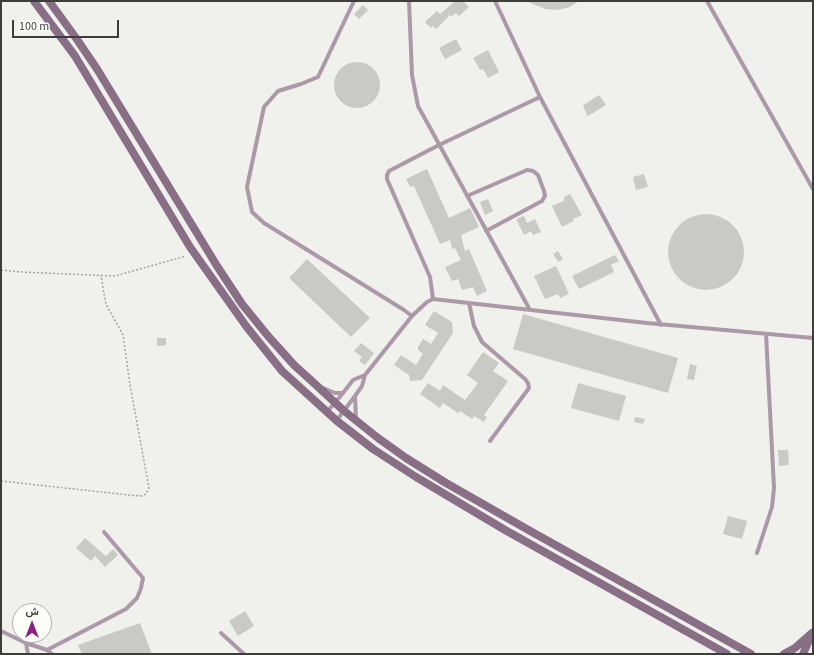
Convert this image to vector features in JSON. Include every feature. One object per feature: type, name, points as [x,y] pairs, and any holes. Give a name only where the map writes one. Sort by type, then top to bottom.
[{"type":"main road","points":[[34,1],[75,56],[194,254],[246,326],[282,371],[337,421],[373,449],[416,477],[505,530],[727,654]]},
{"type":"main road","points":[[49,1],[97,69],[216,266],[242,304],[294,365],[343,410],[406,458],[511,520],[752,654]]},
{"type":"main road","points":[[505,530],[511,520]]},
{"type":"main road","points":[[784,654],[795,648],[812,633],[802,654]]},
{"type":"main road","points":[[740,648],[760,654]]},
{"type":"lane","points":[[354,1],[318,77],[278,91],[264,107],[247,187],[252,212],[264,223],[412,316]]},
{"type":"lane","points":[[409,1],[412,75],[418,106],[530,310]]},
{"type":"lane","points":[[495,1],[540,97],[661,325]]},
{"type":"lane","points":[[707,1],[813,189]]},
{"type":"lane","points":[[433,299],[430,277],[387,179],[389,171],[540,97]]},
{"type":"lane","points":[[467,196],[527,170],[533,171],[538,175],[545,196],[542,201],[486,231]]},
{"type":"lane","points":[[337,421],[343,410],[362,386],[365,375],[412,316],[427,302],[433,299],[661,325],[813,338]]},
{"type":"lane","points":[[469,303],[474,326],[482,342],[525,379],[528,382],[529,388],[490,441]]},
{"type":"lane","points":[[757,554],[772,506],[774,488],[766,334]]},
{"type":"lane","points":[[327,412],[353,380],[365,375]]},
{"type":"lane","points":[[315,384],[335,393],[343,393]]},
{"type":"lane","points":[[355,396],[356,420]]},
{"type":"lane","points":[[47,650],[126,609],[137,598],[143,578],[104,532]]},
{"type":"lane","points":[[1,631],[12,636]]},
{"type":"lane","points":[[221,633],[244,654]]},
{"type":"lane","points":[[28,654],[26,643],[47,650],[52,654]]},
{"type":"path","points":[[1,270],[115,276],[194,254]]},
{"type":"path","points":[[1,481],[129,495],[142,496],[146,494],[148,488],[123,335],[106,304],[101,275]]},
{"type":"building","points":[[455,1],[463,1],[469,7],[459,16],[456,13],[452,16],[450,15],[436,29],[433,26],[431,28],[425,22],[437,11],[440,14]]},
{"type":"building","points":[[526,1],[579,1],[570,7],[558,10],[545,9]]},
{"type":"building","points":[[363,5],[368,10],[359,19],[354,14]]},
{"type":"building","points":[[456,39],[462,50],[445,59],[439,48]]},
{"type":"building","points":[[488,50],[499,72],[488,78],[483,69],[480,70],[473,58]]},
{"type":"building","points":[[357,62],[370,66],[376,72],[380,85],[376,98],[370,104],[357,108],[344,104],[338,98],[334,85],[338,72],[344,66]]},
{"type":"building","points":[[599,95],[606,105],[587,116],[583,105]]},
{"type":"building","points":[[427,169],[449,218],[470,208],[479,227],[461,235],[465,251],[469,249],[487,291],[477,296],[473,287],[462,290],[458,279],[452,281],[445,267],[461,260],[455,248],[452,249],[450,240],[440,244],[414,186],[410,187],[406,179]]},
{"type":"building","points":[[644,174],[648,187],[636,190],[633,177]]},
{"type":"building","points":[[570,194],[582,215],[573,219],[574,221],[562,227],[552,206],[564,201],[564,197]]},
{"type":"building","points":[[488,199],[493,211],[485,215],[480,202]]},
{"type":"building","points":[[706,214],[721,217],[733,225],[741,237],[744,252],[741,267],[733,279],[721,287],[706,290],[691,287],[679,279],[671,267],[668,252],[671,237],[679,225],[691,217]]},
{"type":"building","points":[[524,216],[527,223],[535,219],[541,232],[533,235],[531,231],[524,235],[516,219]]},
{"type":"building","points":[[558,251],[563,259],[558,262],[553,254]]},
{"type":"building","points":[[615,255],[619,261],[611,265],[614,272],[579,289],[572,276]]},
{"type":"building","points":[[307,259],[370,318],[351,337],[289,278]]},
{"type":"building","points":[[556,266],[569,294],[560,298],[558,294],[545,299],[534,276]]},
{"type":"building","points":[[434,311],[452,322],[453,333],[422,380],[410,381],[409,375],[394,365],[401,355],[416,365],[423,354],[418,350],[418,347],[423,339],[431,344],[438,333],[425,325]]},
{"type":"building","points":[[523,314],[678,358],[668,393],[513,349]]},
{"type":"building","points":[[157,338],[166,338],[166,345],[157,346]]},
{"type":"building","points":[[361,343],[374,353],[365,365],[359,361],[362,357],[354,351]]},
{"type":"building","points":[[483,352],[499,363],[493,371],[508,381],[484,415],[487,417],[484,422],[474,416],[472,419],[460,411],[458,413],[443,403],[440,408],[420,394],[428,383],[440,391],[443,385],[465,400],[478,383],[467,375]]},
{"type":"building","points":[[690,364],[697,366],[694,380],[687,379]]},
{"type":"building","points":[[578,383],[626,396],[619,421],[571,408]]},
{"type":"building","points":[[635,417],[645,419],[643,424],[634,422]]},
{"type":"building","points":[[778,450],[788,450],[789,465],[779,466]]},
{"type":"building","points":[[728,516],[747,521],[742,539],[723,534]]},
{"type":"building","points":[[85,538],[106,556],[113,549],[118,555],[105,567],[95,556],[91,561],[76,548]]},
{"type":"building","points":[[245,611],[254,626],[238,636],[229,621]]},
{"type":"building","points":[[140,623],[152,654],[82,654],[78,645]]}]
